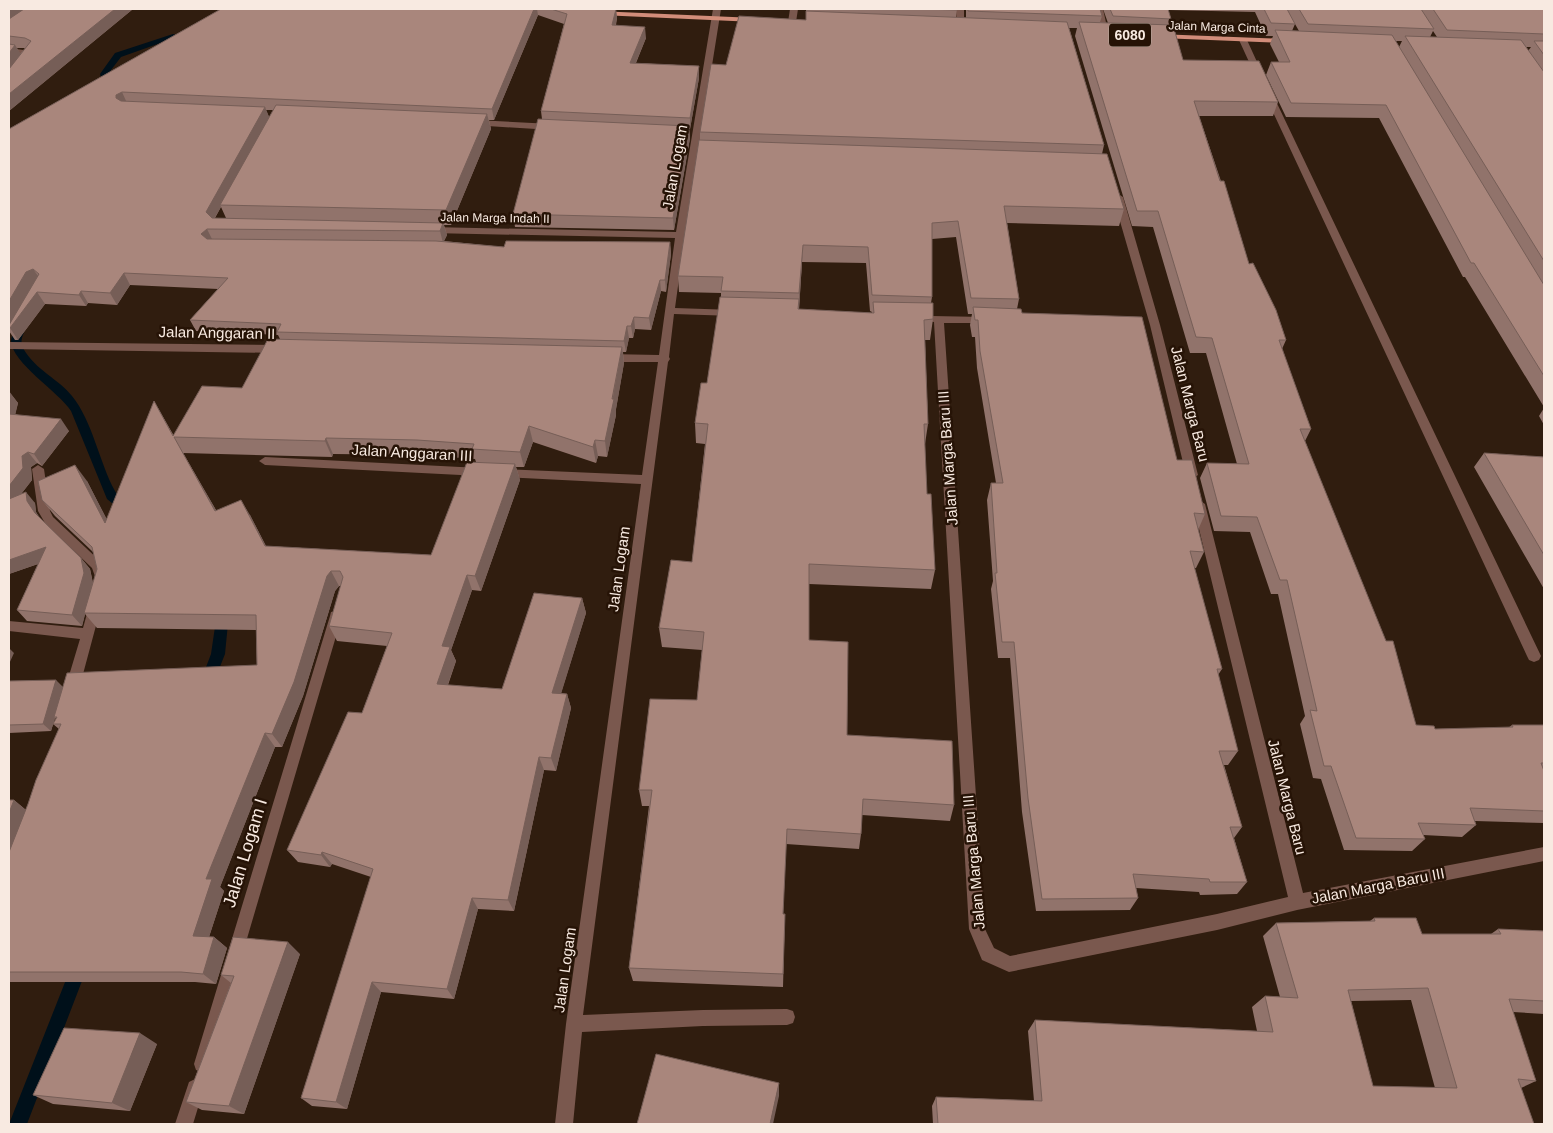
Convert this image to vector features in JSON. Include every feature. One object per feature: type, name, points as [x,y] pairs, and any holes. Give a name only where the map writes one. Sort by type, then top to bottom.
[{"type":"main road","points":[[594,13],[680,17],[714,15],[762,20]]},
{"type":"main road","points":[[782,21],[802,22]]},
{"type":"main road","points":[[951,28],[971,29]]},
{"type":"main road","name":"6080","points":[[1097,34],[1116,34]]},
{"type":"main road","name":"Jalan Marga Cinta","points":[[1155,36],[1299,42]]},
{"type":"street","points":[[792,22],[794,9]]},
{"type":"street","points":[[960,9],[961,28]]},
{"type":"street","points":[[1099,9],[1106,34]]},
{"type":"street","name":"Jalan Logam","points":[[564,1124],[574,1024],[647,480],[672,311],[675,249],[680,235],[698,151],[694,134],[714,15]]},
{"type":"street","points":[[1243,40],[1534,656]]},
{"type":"street","points":[[9,50],[31,53],[9,79]]},
{"type":"street","points":[[465,123],[564,128]]},
{"type":"street","name":"Jalan Marga Baru","points":[[1114,184],[1155,325],[1297,902]]},
{"type":"street","name":"Jalan Marga Indah II","points":[[422,229],[680,235]]},
{"type":"street","points":[[672,311],[747,313]]},
{"type":"street","points":[[920,318],[996,320]]},
{"type":"street","name":"Jalan Marga Baru III","points":[[939,319],[977,929],[988,954],[1008,964],[1217,922],[1297,902],[1544,854]]},
{"type":"street","points":[[1140,325],[1155,325]]},
{"type":"street","name":"Jalan Anggaran II","points":[[9,345],[289,350]]},
{"type":"street","points":[[596,357],[665,359]]},
{"type":"street","name":"Jalan Anggaran III","points":[[265,461],[647,480]]},
{"type":"street","points":[[38,468],[44,511],[49,520],[98,566],[101,574],[101,584],[69,701]]},
{"type":"street","name":"Jalan Logam I","points":[[184,1124],[340,601]]},
{"type":"street","points":[[9,626],[88,634]]},
{"type":"street","points":[[574,1024],[703,1018],[786,1017]]},
{"type":"building","points":[[24,9],[115,9],[9,94],[9,69],[31,41],[25,38],[9,36],[9,19]]},
{"type":"building","points":[[221,9],[534,9],[492,109],[122,92],[116,95],[116,98],[121,101],[265,107],[206,212],[212,218],[443,223],[440,231],[207,229],[201,234],[207,239],[436,241],[504,247],[506,241],[670,242],[665,280],[660,280],[649,318],[634,317],[631,326],[627,326],[624,341],[277,332],[281,324],[190,320],[228,278],[124,273],[110,293],[81,291],[79,295],[37,292],[9,328],[39,274],[33,269],[26,272],[9,301],[9,129]]},
{"type":"building","points":[[551,9],[616,9],[612,25],[645,27],[630,63],[699,66],[690,118],[541,111],[567,14]]},
{"type":"building","points":[[921,9],[957,9],[957,10]]},
{"type":"building","points":[[968,9],[1100,9],[1102,16],[968,11]]},
{"type":"building","points":[[1110,9],[1168,9],[1171,19],[1113,16]]},
{"type":"building","points":[[1264,9],[1287,9],[1295,24],[1271,23]]},
{"type":"building","points":[[1299,9],[1421,9],[1434,29],[1308,24]]},
{"type":"building","points":[[1433,9],[1544,9],[1544,34],[1447,30]]},
{"type":"building","points":[[806,11],[1067,22],[1104,145],[700,132],[711,64],[726,65],[739,16],[806,20]]},
{"type":"building","points":[[1079,22],[1173,25],[1183,60],[1259,61],[1278,102],[1194,101],[1220,181],[1224,181],[1249,264],[1253,263],[1276,310],[1286,340],[1279,340],[1311,429],[1300,429],[1386,641],[1393,641],[1416,725],[1434,726],[1435,729],[1544,725],[1544,763],[1541,763],[1544,771],[1544,811],[1470,808],[1476,825],[1418,823],[1425,839],[1356,838],[1331,766],[1324,766],[1310,710],[1317,711],[1287,580],[1280,580],[1257,517],[1221,516],[1207,463],[1249,464],[1212,338],[1196,337],[1158,211],[1137,211]]},
{"type":"building","points":[[1275,30],[1392,35],[1544,285],[1544,376],[1474,263],[1471,263],[1386,105],[1291,103],[1271,62],[1290,62]]},
{"type":"building","points":[[1405,36],[1521,40],[1544,72],[1544,261]]},
{"type":"building","points":[[1534,41],[1544,41],[1544,55]]},
{"type":"building","points":[[9,44],[15,45],[9,53]]},
{"type":"building","points":[[276,105],[487,114],[446,210],[220,205]]},
{"type":"building","points":[[538,119],[689,126],[673,218],[513,214]]},
{"type":"building","points":[[699,140],[1107,154],[1124,209],[1004,206],[1019,299],[971,298],[958,221],[932,223],[932,297],[872,295],[868,247],[803,245],[799,293],[721,291],[723,277],[678,276]]},
{"type":"building","points":[[720,297],[799,299],[798,309],[874,313],[873,302],[933,303],[933,319],[924,320],[928,424],[924,424],[927,494],[931,494],[935,570],[809,564],[809,640],[848,642],[847,735],[952,741],[954,805],[863,799],[861,834],[787,829],[783,914],[785,914],[783,974],[629,968],[652,790],[639,790],[650,699],[697,700],[704,632],[659,628],[671,560],[692,562],[708,424],[695,423],[701,383],[707,383]]},
{"type":"building","points":[[973,307],[1021,309],[1022,313],[1142,317],[1177,460],[1192,460],[1205,514],[1194,513],[1204,552],[1190,551],[1222,669],[1217,669],[1238,751],[1219,751],[1242,827],[1230,827],[1247,882],[1210,882],[1209,879],[1133,874],[1138,898],[1042,899],[1028,798],[1014,642],[1002,642],[995,573],[997,573],[991,483],[1003,483],[980,351],[978,320],[975,320]]},
{"type":"building","points":[[268,339],[622,347],[605,441],[595,440],[593,447],[529,426],[520,452],[472,449],[474,444],[417,440],[326,438],[325,441],[174,437],[215,511],[241,500],[265,546],[431,555],[467,462],[515,464],[475,576],[467,575],[442,646],[450,647],[437,684],[502,689],[534,593],[582,598],[552,693],[567,694],[551,758],[539,757],[508,900],[472,898],[447,989],[372,982],[336,1102],[301,1098],[373,869],[322,852],[321,855],[287,850],[348,712],[362,713],[392,633],[329,626],[343,577],[340,571],[331,571],[327,576],[294,682],[272,734],[265,733],[206,879],[212,879],[193,936],[214,937],[203,974],[181,972],[9,972],[9,852],[36,780],[61,724],[53,724],[57,717],[54,717],[67,673],[257,665],[256,615],[84,613],[97,569],[92,547],[42,500],[38,481],[75,465],[105,523],[154,401],[173,436],[202,386],[242,388]]},
{"type":"building","points":[[9,414],[61,419],[34,454],[28,452],[22,456],[23,468],[9,486]]},
{"type":"building","points":[[1484,453],[1544,457],[1544,555]]},
{"type":"building","points":[[26,492],[27,501],[35,513],[81,558],[84,573],[72,615],[17,610],[46,547],[9,560],[9,499]]},
{"type":"building","points":[[56,680],[43,724],[9,725],[9,681]]},
{"type":"building","points":[[9,800],[14,800],[9,813]]},
{"type":"building","points":[[1374,918],[1416,918],[1422,934],[1501,934],[1498,929],[1544,931],[1544,1001],[1509,999],[1536,1081],[1518,1079],[1534,1124],[938,1124],[936,1097],[1042,1101],[1035,1020],[1273,1032],[1265,996],[1298,998],[1276,923],[1375,921]],"holes":[[[1428,988],[1457,1088],[1373,1086],[1348,990]]]},
{"type":"building","points":[[233,937],[288,942],[229,1106],[186,1102],[234,976],[221,975]]},
{"type":"building","points":[[64,1028],[140,1033],[112,1103],[33,1095]]},
{"type":"building","points":[[656,1054],[779,1083],[770,1124],[637,1124]]},
{"type":"waterway","points":[[108,91],[104,74],[118,55],[176,36]]},
{"type":"waterway","points":[[22,326],[16,340],[18,348],[39,375],[68,398],[76,411],[111,496],[128,510]]},
{"type":"waterway","points":[[207,683],[218,654],[223,613]]},
{"type":"waterway","points":[[18,1124],[79,968]]}]
